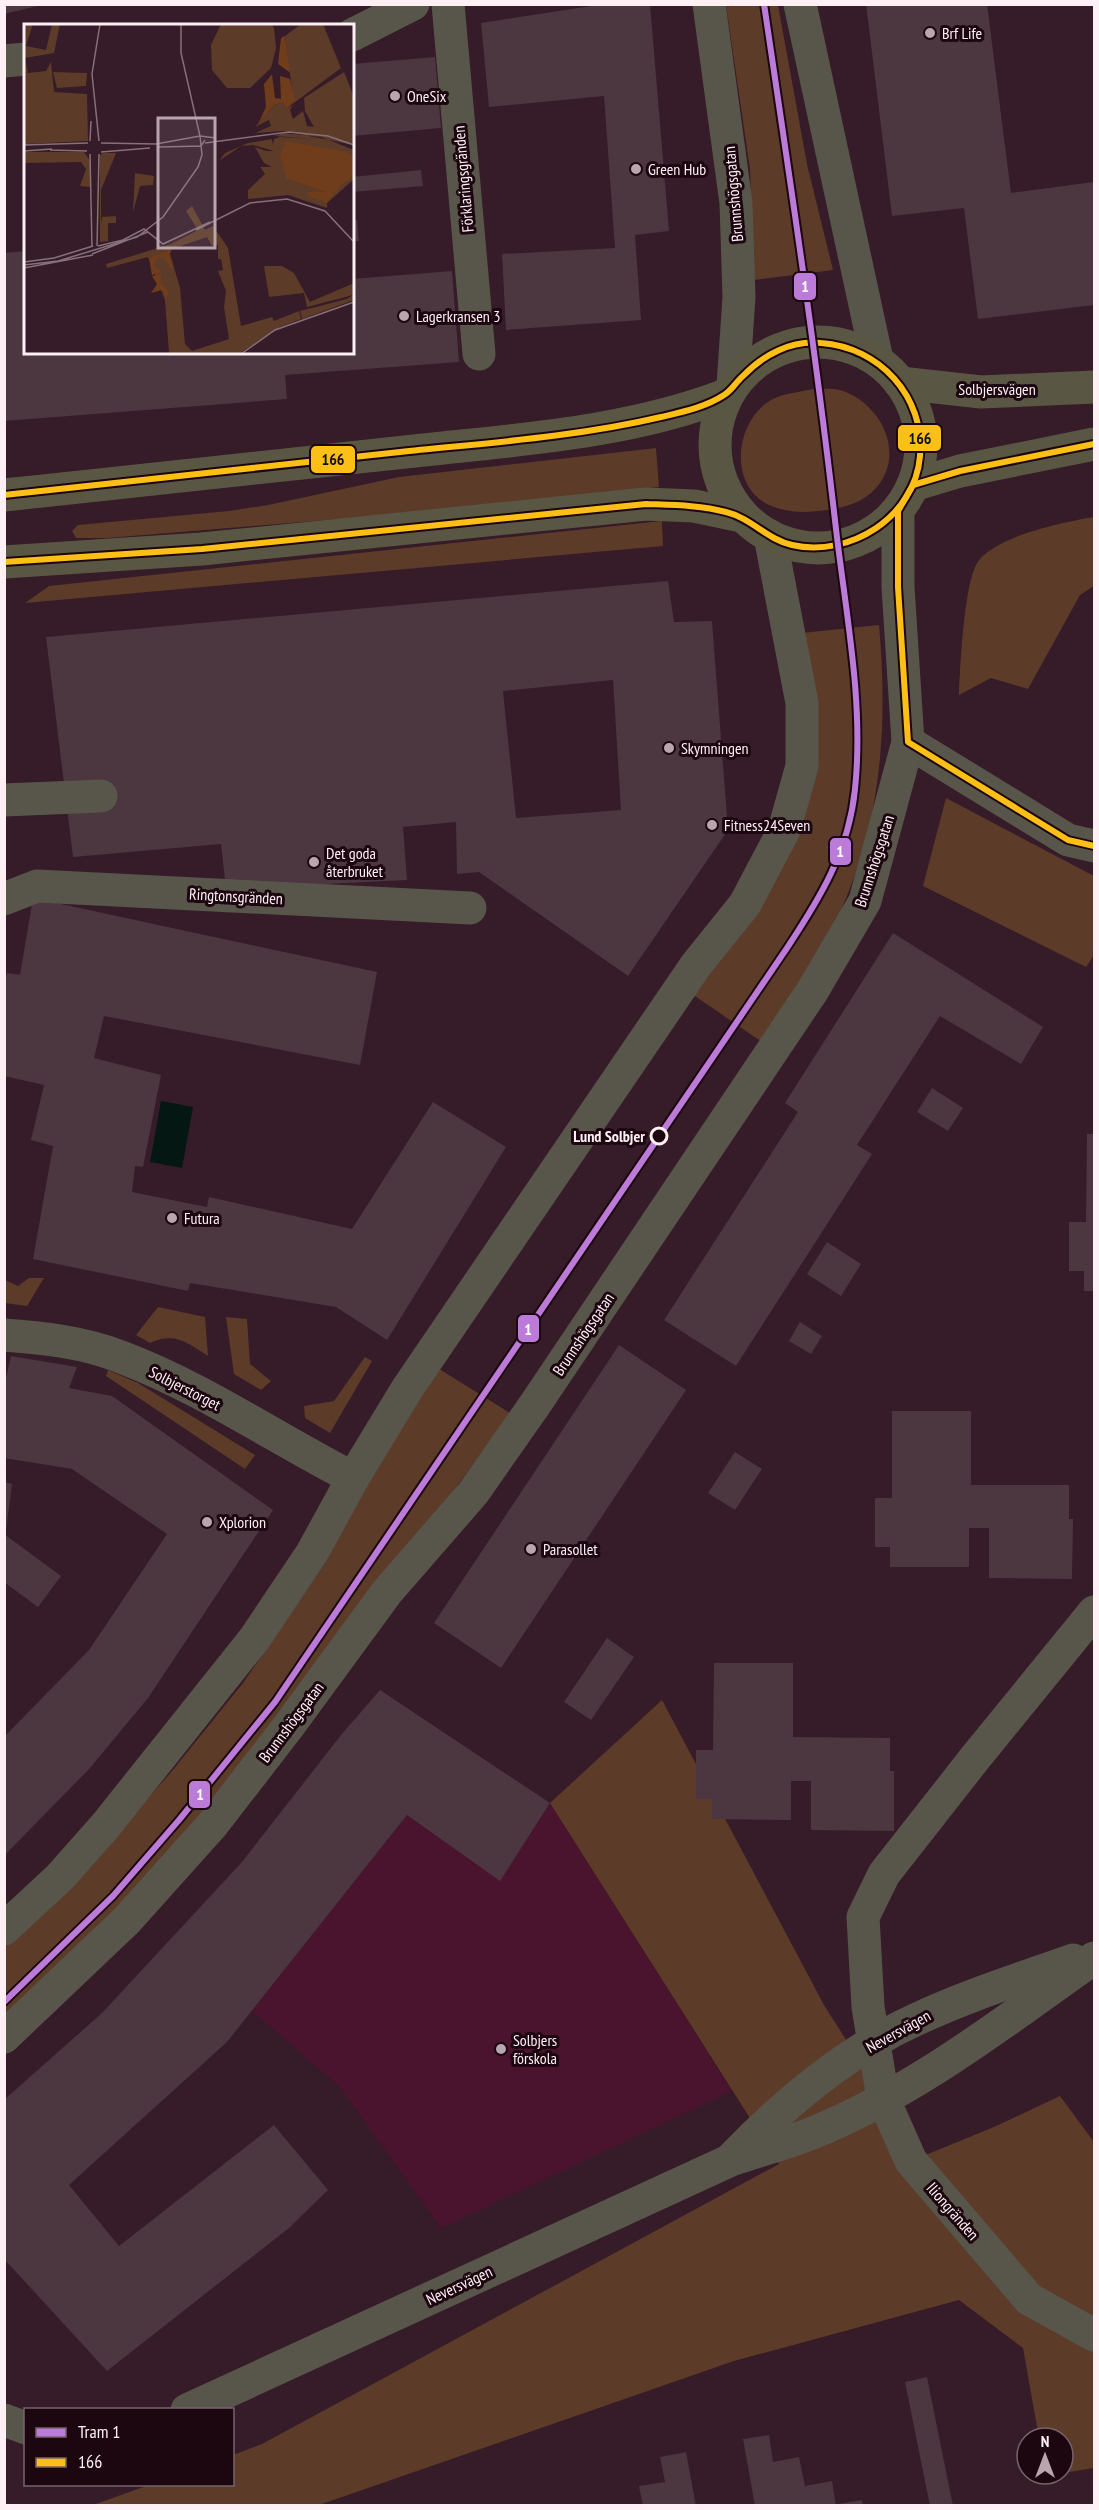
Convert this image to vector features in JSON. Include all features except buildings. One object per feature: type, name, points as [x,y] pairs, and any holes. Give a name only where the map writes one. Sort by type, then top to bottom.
[{"type":"main road","points":[[4,495],[461,446],[599,428],[661,417],[729,390],[757,361],[788,346],[815,342],[848,346],[877,360],[900,383],[917,415],[921,438],[920,462],[905,498],[881,527],[861,539],[839,546],[814,548],[791,545],[770,536],[742,516],[722,485],[715,458],[715,431],[729,390]]},
{"type":"main road","name":"Solbjersvägen","points":[[900,383],[981,392],[1095,387]]},
{"type":"main road","points":[[905,498],[960,471],[1095,444]]},
{"type":"main road","points":[[4,562],[202,549],[646,504],[694,506],[742,516]]},
{"type":"street","points":[[354,34],[413,4]]},
{"type":"street","name":"Förklaringsgränden","points":[[448,4],[479,354]]},
{"type":"street","name":"Brunnshögsgatan","points":[[709,4],[736,203],[739,297],[729,390]]},
{"type":"street","points":[[800,4],[877,360]]},
{"type":"street","points":[[4,61],[24,59]]},
{"type":"street","name":"Brunnshögsgatan","points":[[4,2037],[127,1920],[213,1824],[387,1592],[473,1493],[813,990],[865,901],[908,742],[898,587],[905,498]]},
{"type":"street","points":[[4,1929],[60,1877],[106,1825],[255,1638],[312,1553],[353,1478],[407,1389],[675,995],[745,903],[784,830],[802,766],[802,703],[784,598],[770,536]]},
{"type":"street","points":[[908,742],[1068,840],[1095,846]]},
{"type":"street","points":[[4,800],[101,796]]},
{"type":"street","name":"Ringtonsgränden","points":[[4,899],[37,886],[470,908]]},
{"type":"street","name":"Solbjerstorget","points":[[4,1335],[50,1338],[120,1356],[186,1386],[353,1478]]},
{"type":"street","name":"Iliongränden","points":[[1095,1612],[975,1758],[884,1874],[863,1917],[867,2007],[883,2098],[911,2161],[1029,2299],[1095,2335]]},
{"type":"street","name":"Neversvägen","points":[[731,2160],[765,2124],[795,2098],[873,2043],[938,2009],[1095,1952]]},
{"type":"street","name":"Neversvägen","points":[[189,2408],[731,2160],[810,2134],[883,2098],[957,2055],[1095,1958]]},
{"type":"street","points":[[4,2420],[24,2427]]},
{"type":"shaded area","points":[[726,5],[778,5],[807,164],[833,270],[754,280],[750,169]]},
{"type":"shaded area","points":[[813,389],[840,390],[867,405],[885,430],[889,445],[889,460],[885,474],[876,488],[857,502],[812,512],[781,509],[769,505],[756,496],[747,483],[742,468],[741,452],[744,436],[750,421],[760,408],[773,399]]},
{"type":"shaded area","points":[[656,448],[659,487],[338,519],[108,538],[76,538],[72,531],[78,525],[229,511],[268,505],[399,477]]},
{"type":"shaded area","points":[[1094,517],[1094,586],[1080,595],[1028,689],[991,678],[959,695],[966,604],[974,570],[979,560],[1002,543],[1033,531]]},
{"type":"shaded area","points":[[662,521],[663,546],[25,603],[49,586]]},
{"type":"shaded area","points":[[879,625],[883,708],[881,748],[869,826],[844,903],[826,941],[762,1042],[689,992],[784,853],[792,634]]},
{"type":"shaded area","points":[[946,798],[1094,876],[1094,955],[1086,967],[923,886]]},
{"type":"shaded area","points":[[161,1101],[193,1107],[182,1168],[150,1162]]},
{"type":"shaded area","points":[[29,1278],[44,1278],[27,1306],[5,1303],[5,1280],[18,1286]]},
{"type":"shaded area","points":[[158,1307],[205,1317],[208,1356],[180,1340],[167,1338],[150,1343],[136,1335]]},
{"type":"shaded area","points":[[226,1317],[247,1319],[250,1364],[271,1381],[261,1390],[234,1374]]},
{"type":"shaded area","points":[[365,1357],[372,1361],[330,1433],[305,1418],[304,1406],[334,1401]]},
{"type":"shaded area","points":[[436,1367],[510,1413],[455,1489],[216,1796],[115,1912],[5,2016],[5,1947],[79,1877],[172,1771],[243,1683],[326,1562],[376,1455]]},
{"type":"shaded area","points":[[108,1370],[138,1383],[255,1455],[245,1469],[106,1376]]},
{"type":"shaded area","points":[[662,1700],[824,2005],[883,2098],[911,2161],[994,2127],[1060,2096],[1094,2142],[1094,2468],[1075,2471],[1075,2426],[1037,2426],[1023,2348],[959,2300],[734,2361],[319,2505],[90,2506],[146,2486],[234,2486],[234,2455],[262,2444],[779,2164],[550,1803]]},
{"type":"shaded area","name":"Solbjers förskola","points":[[550,1803],[732,2091],[441,2228],[340,2087],[252,2011],[407,1815],[500,1880]]},
{"type":"tram line","name":"1","points":[[4,2002],[113,1896],[179,1820],[275,1702],[787,948],[811,911],[840,853],[852,812],[855,789],[856,692],[811,332],[764,4]]},
{"type":"transit line","name":"166","points":[[4,495],[531,439],[629,424],[710,403],[727,393],[751,368],[778,350],[810,343],[842,347],[862,354],[879,365],[894,378],[906,395],[915,414],[920,434],[920,456],[915,478],[906,497],[893,514],[876,528],[857,539],[836,545],[814,547],[792,545],[775,539],[735,515],[686,506],[646,504],[202,549],[4,562]]},
{"type":"transit line","name":"166","points":[[898,511],[913,485],[960,471],[1094,444]]},
{"type":"transit line","name":"166","points":[[898,511],[898,587],[908,742],[1068,840],[1094,846]]},
{"type":"place","name":"Brf Life","points":[[930,33]]},
{"type":"place","name":"OneSix","points":[[395,96]]},
{"type":"place","name":"Green Hub","points":[[636,169]]},
{"type":"place","name":"Lagerkransen 3","points":[[404,316]]},
{"type":"place","name":"Skymningen","points":[[669,748]]},
{"type":"place","name":"Fitness24Seven","points":[[712,825]]},
{"type":"place","name":"Det goda återbruket","points":[[314,862]]},
{"type":"place","name":"Lund Solbjer","points":[[659,1136]]},
{"type":"place","name":"Futura","points":[[172,1218]]},
{"type":"place","name":"Xplorion","points":[[207,1522]]},
{"type":"place","name":"Parasollet","points":[[531,1549]]},
{"type":"place","name":"Solbjers förskola","points":[[501,2049]]}]
